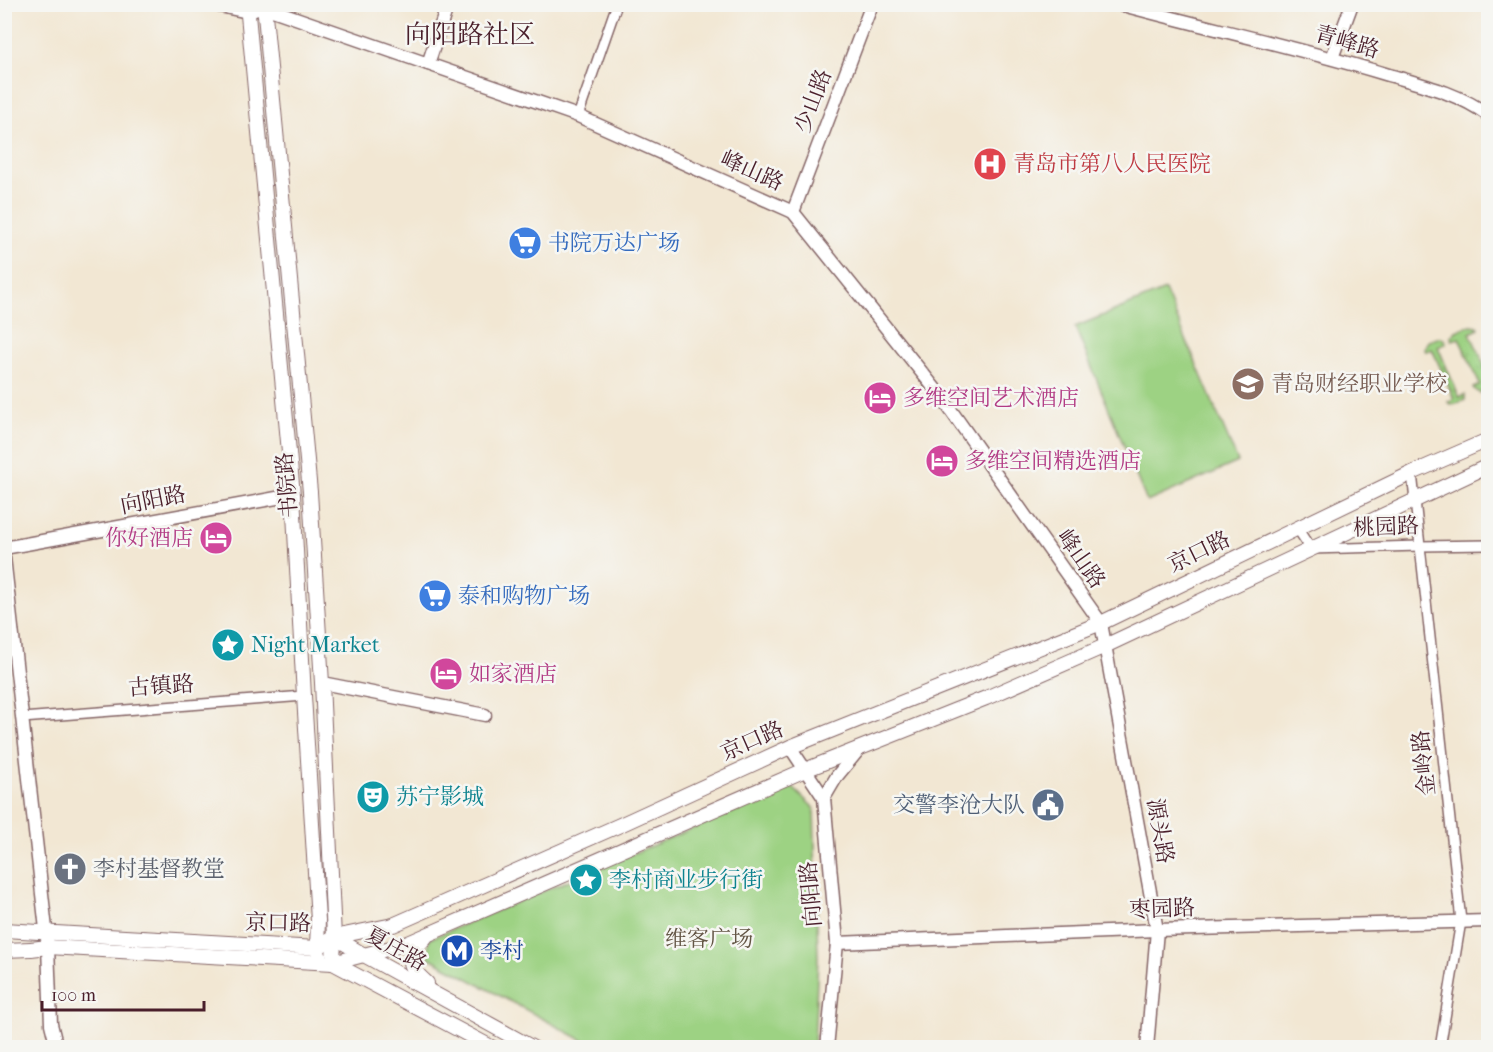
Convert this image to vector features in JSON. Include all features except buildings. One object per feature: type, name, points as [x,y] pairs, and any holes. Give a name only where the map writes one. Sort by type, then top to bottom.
[{"type":"main road","name":"书院路","points":[[264,6],[309,492],[322,683],[334,937],[327,963]]},
{"type":"main road","name":"书院路","points":[[248,8],[293,495],[318,920],[317,948],[327,963]]},
{"type":"main road","name":"京口路","points":[[4,930],[317,948],[334,937],[393,925],[621,825],[790,747],[1101,623],[1412,473],[1488,440]]},
{"type":"main road","name":"京口路","points":[[4,950],[48,947],[327,963],[406,944],[805,770],[986,698],[1105,646],[1488,466]]},
{"type":"main road","name":"向阳路","points":[[293,495],[309,492]]},
{"type":"main road","points":[[428,935],[416,947],[411,967],[441,998]]},
{"type":"main road","name":"夏庄路","points":[[334,937],[533,1047]]},
{"type":"main road","name":"夏庄路","points":[[327,963],[492,1047]]},
{"type":"street","points":[[210,4],[248,8],[264,6]]},
{"type":"street","points":[[428,64],[448,4]]},
{"type":"street","points":[[578,116],[617,4]]},
{"type":"street","name":"少山路","points":[[793,212],[872,4]]},
{"type":"street","name":"青峰路","points":[[1119,4],[1332,58],[1452,95],[1476,106],[1488,115]]},
{"type":"street","points":[[1332,58],[1352,4]]},
{"type":"street","name":"峰山路","points":[[264,6],[578,116],[793,212],[940,395],[1101,623]]},
{"type":"street","name":"金岭路","points":[[1412,473],[1461,921],[1440,1047]]},
{"type":"street","name":"向阳路","points":[[4,548],[293,495]]},
{"type":"street","points":[[1297,528],[1311,549]]},
{"type":"street","name":"桃园路","points":[[1311,549],[1488,545]]},
{"type":"street","points":[[4,557],[48,947],[51,1024],[57,1047]]},
{"type":"street","name":"源头路","points":[[1101,623],[1157,930],[1147,1047]]},
{"type":"street","points":[[322,683],[485,715]]},
{"type":"street","name":"古镇路","points":[[22,718],[304,696]]},
{"type":"street","name":"向阳路","points":[[790,747],[824,798],[837,943],[827,1047]]},
{"type":"street","points":[[824,798],[837,776],[860,748]]},
{"type":"street","name":"枣园路","points":[[837,943],[1157,930],[1488,921]]},
{"type":"green space","points":[[1165,290],[1238,462],[1147,502],[1075,327]]},
{"type":"green space","points":[[1471,325],[1479,329],[1470,333],[1488,373],[1488,391],[1484,393],[1473,388],[1480,385],[1459,338],[1452,340],[1451,337],[1456,331]]},
{"type":"green space","points":[[1440,337],[1446,343],[1438,347],[1459,397],[1465,395],[1465,400],[1456,404],[1448,402],[1454,399],[1432,349],[1426,351],[1424,348],[1429,341]]},
{"type":"green space","name":"维客广场","points":[[792,787],[814,808],[818,957],[814,1047],[595,1047],[428,957],[429,939]]},
{"type":"place","name":"青岛市第八人民医院","points":[[990,164]]},
{"type":"place","name":"书院万达广场","points":[[525,243]]},
{"type":"place","name":"青岛财经职业学校","points":[[1248,384]]},
{"type":"place","name":"多维空间艺术酒店","points":[[880,398]]},
{"type":"place","name":"多维空间精选酒店","points":[[942,461]]},
{"type":"place","name":"你好酒店","points":[[216,538]]},
{"type":"place","name":"泰和购物广场","points":[[435,596]]},
{"type":"place","name":"Night Market","points":[[228,645]]},
{"type":"place","name":"如家酒店","points":[[446,674]]},
{"type":"place","name":"苏宁影城","points":[[373,797]]},
{"type":"place","name":"交警李沧大队","points":[[1048,805]]},
{"type":"place","name":"李村基督教堂","points":[[70,869]]},
{"type":"place","name":"李村商业步行街","points":[[586,880]]},
{"type":"place","name":"李村","points":[[457,951]]},
{"type":"district","name":"向阳路社区","points":[[470,34]]}]
